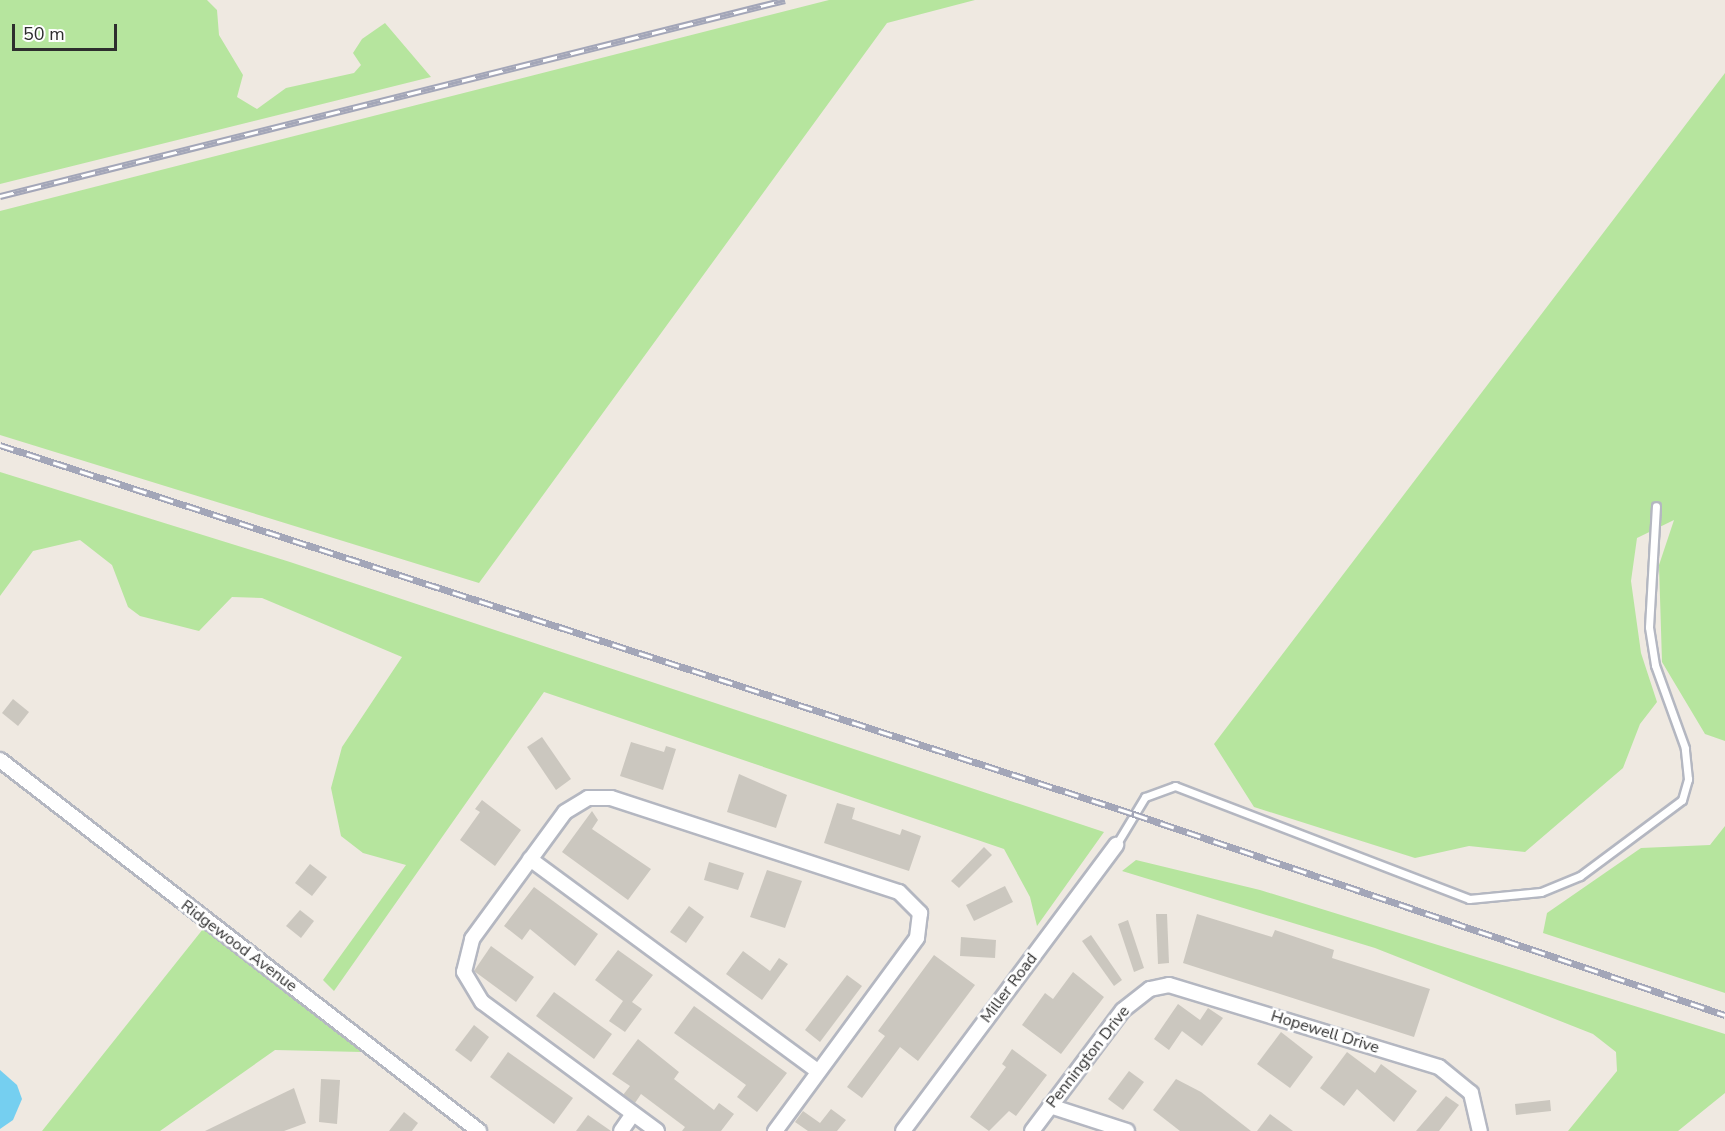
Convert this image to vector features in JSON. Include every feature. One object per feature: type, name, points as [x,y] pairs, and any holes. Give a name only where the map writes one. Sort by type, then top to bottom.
[{"type":"street","name":"Ridgewood Avenue","points":[[0,760],[479,1131]]},
{"type":"street","points":[[657,1131],[482,1002],[468,984],[466,950],[530,859],[565,812],[601,796],[899,892],[925,910],[917,938],[775,1131]]},
{"type":"street","name":"Miller Road","points":[[903,1131],[1116,845]]},
{"type":"street","points":[[530,859],[818,1071]]},
{"type":"street","name":"Pennington Drive","points":[[1032,1131],[1123,1010],[1150,988]]},
{"type":"street","name":"Hopewell Drive","points":[[1150,988],[1189,989],[1439,1067],[1471,1093],[1479,1113],[1480,1131]]},
{"type":"street","points":[[1050,1106],[1127,1131]]},
{"type":"street","points":[[621,1131],[633,1114]]},
{"type":"lane","points":[[1116,845],[1145,797],[1159,787],[1175,786],[1469,898],[1541,892],[1580,876],[1682,800],[1688,779],[1685,747],[1655,665],[1649,627],[1656,506]]},
{"type":"green space","points":[[0,0],[207,0],[217,10],[219,35],[243,75],[237,97],[257,109],[286,88],[354,73],[361,65],[353,53],[362,39],[385,23],[431,77],[0,184]]},
{"type":"green space","points":[[829,0],[975,0],[887,23],[479,583],[0,435],[0,211]]},
{"type":"green space","points":[[1725,73],[1725,741],[1705,734],[1662,662],[1659,565],[1674,520],[1637,538],[1631,581],[1641,653],[1657,702],[1640,724],[1623,768],[1525,852],[1469,846],[1415,858],[1254,807],[1214,744]]},
{"type":"green space","points":[[0,472],[290,562],[1104,832],[1037,926],[1030,897],[1004,849],[544,692],[334,991],[323,980],[406,865],[363,853],[341,836],[331,788],[342,747],[402,657],[262,598],[232,597],[199,631],[140,616],[128,607],[112,565],[80,540],[33,551],[0,596]]},
{"type":"green space","points":[[1725,826],[1725,993],[1543,933],[1547,913],[1641,848],[1710,845]]},
{"type":"green space","points":[[1136,860],[1260,890],[1725,1034],[1725,1093],[1678,1131],[1568,1131],[1617,1071],[1616,1052],[1593,1034],[1375,948],[1122,871]]},
{"type":"green space","points":[[203,929],[362,1052],[275,1050],[160,1131],[42,1131]]},
{"type":"water","points":[[0,1070],[17,1085],[22,1099],[13,1120],[0,1129]]},
{"type":"building","points":[[13,699],[29,712],[18,726],[2,713]]},
{"type":"building","points":[[542,737],[571,779],[556,790],[527,747]]},
{"type":"building","points":[[631,742],[664,752],[666,746],[676,749],[663,790],[620,776]]},
{"type":"building","points":[[739,774],[787,795],[776,828],[727,812]]},
{"type":"building","points":[[482,800],[521,830],[495,866],[460,840],[480,812],[475,809]]},
{"type":"building","points":[[837,803],[855,808],[852,819],[900,835],[902,829],[921,836],[909,871],[824,843]]},
{"type":"building","points":[[592,811],[598,820],[592,829],[651,869],[628,900],[562,852]]},
{"type":"building","points":[[984,847],[992,855],[959,888],[951,881]]},
{"type":"building","points":[[709,862],[744,873],[738,890],[704,880]]},
{"type":"building","points":[[310,864],[327,877],[312,896],[295,883]]},
{"type":"building","points":[[767,870],[802,881],[785,928],[750,917]]},
{"type":"building","points":[[1005,886],[1013,902],[974,921],[966,905]]},
{"type":"building","points":[[534,887],[598,934],[575,966],[530,929],[522,940],[504,926]]},
{"type":"building","points":[[689,906],[704,917],[686,943],[670,932]]},
{"type":"building","points":[[300,910],[314,921],[301,938],[286,926]]},
{"type":"building","points":[[1156,914],[1167,914],[1169,963],[1158,964]]},
{"type":"building","points":[[1197,914],[1272,937],[1275,930],[1334,950],[1332,958],[1430,989],[1414,1037],[1183,963]]},
{"type":"building","points":[[1128,920],[1144,968],[1134,972],[1118,924]]},
{"type":"building","points":[[1091,935],[1122,980],[1114,986],[1082,941]]},
{"type":"building","points":[[961,937],[996,940],[995,958],[960,956]]},
{"type":"building","points":[[491,946],[534,977],[516,1002],[474,971]]},
{"type":"building","points":[[618,950],[653,975],[632,1002],[642,1009],[625,1032],[609,1021],[623,1001],[595,980]]},
{"type":"building","points":[[743,951],[770,971],[779,958],[788,964],[762,1000],[726,974]]},
{"type":"building","points":[[934,955],[975,985],[918,1061],[900,1047],[862,1098],[847,1087],[885,1036],[878,1031]]},
{"type":"building","points":[[1073,972],[1104,997],[1061,1054],[1022,1025],[1045,993],[1053,999]]},
{"type":"building","points":[[847,975],[862,986],[820,1042],[805,1030]]},
{"type":"building","points":[[554,992],[612,1034],[594,1059],[536,1016]]},
{"type":"building","points":[[1178,1004],[1200,1020],[1208,1008],[1223,1018],[1202,1046],[1182,1031],[1169,1050],[1154,1039]]},
{"type":"building","points":[[694,1006],[787,1073],[757,1112],[737,1097],[746,1085],[674,1033]]},
{"type":"building","points":[[474,1025],[489,1037],[471,1062],[455,1050]]},
{"type":"building","points":[[1281,1032],[1313,1057],[1290,1088],[1257,1064]]},
{"type":"building","points":[[638,1039],[679,1072],[674,1079],[714,1110],[719,1103],[734,1114],[721,1131],[682,1131],[685,1127],[641,1094],[635,1103],[623,1095],[630,1086],[612,1074]]},
{"type":"building","points":[[1012,1049],[1047,1075],[1016,1116],[1009,1111],[989,1131],[970,1117],[1006,1067],[1002,1064]]},
{"type":"building","points":[[508,1052],[573,1098],[554,1124],[490,1077]]},
{"type":"building","points":[[1347,1052],[1375,1073],[1381,1064],[1417,1091],[1394,1122],[1357,1089],[1344,1106],[1320,1088]]},
{"type":"building","points":[[1129,1071],[1144,1082],[1123,1110],[1108,1099]]},
{"type":"building","points":[[321,1079],[340,1080],[337,1124],[319,1122]]},
{"type":"building","points":[[1176,1079],[1201,1092],[1251,1131],[1180,1131],[1153,1110]]},
{"type":"building","points":[[294,1088],[306,1123],[284,1131],[205,1131]]},
{"type":"building","points":[[1446,1096],[1459,1105],[1439,1131],[1416,1131]]},
{"type":"building","points":[[1550,1100],[1551,1111],[1516,1115],[1515,1104]]},
{"type":"building","points":[[831,1109],[846,1120],[837,1131],[808,1131],[795,1122],[803,1111],[820,1123]]},
{"type":"building","points":[[404,1112],[418,1123],[412,1131],[389,1131]]},
{"type":"building","points":[[1270,1114],[1293,1131],[1257,1131]]},
{"type":"building","points":[[588,1115],[611,1131],[576,1131]]},
{"type":"railway","points":[[0,196],[785,0]]},
{"type":"railway","points":[[0,445],[1134,814],[1725,1015]]}]
